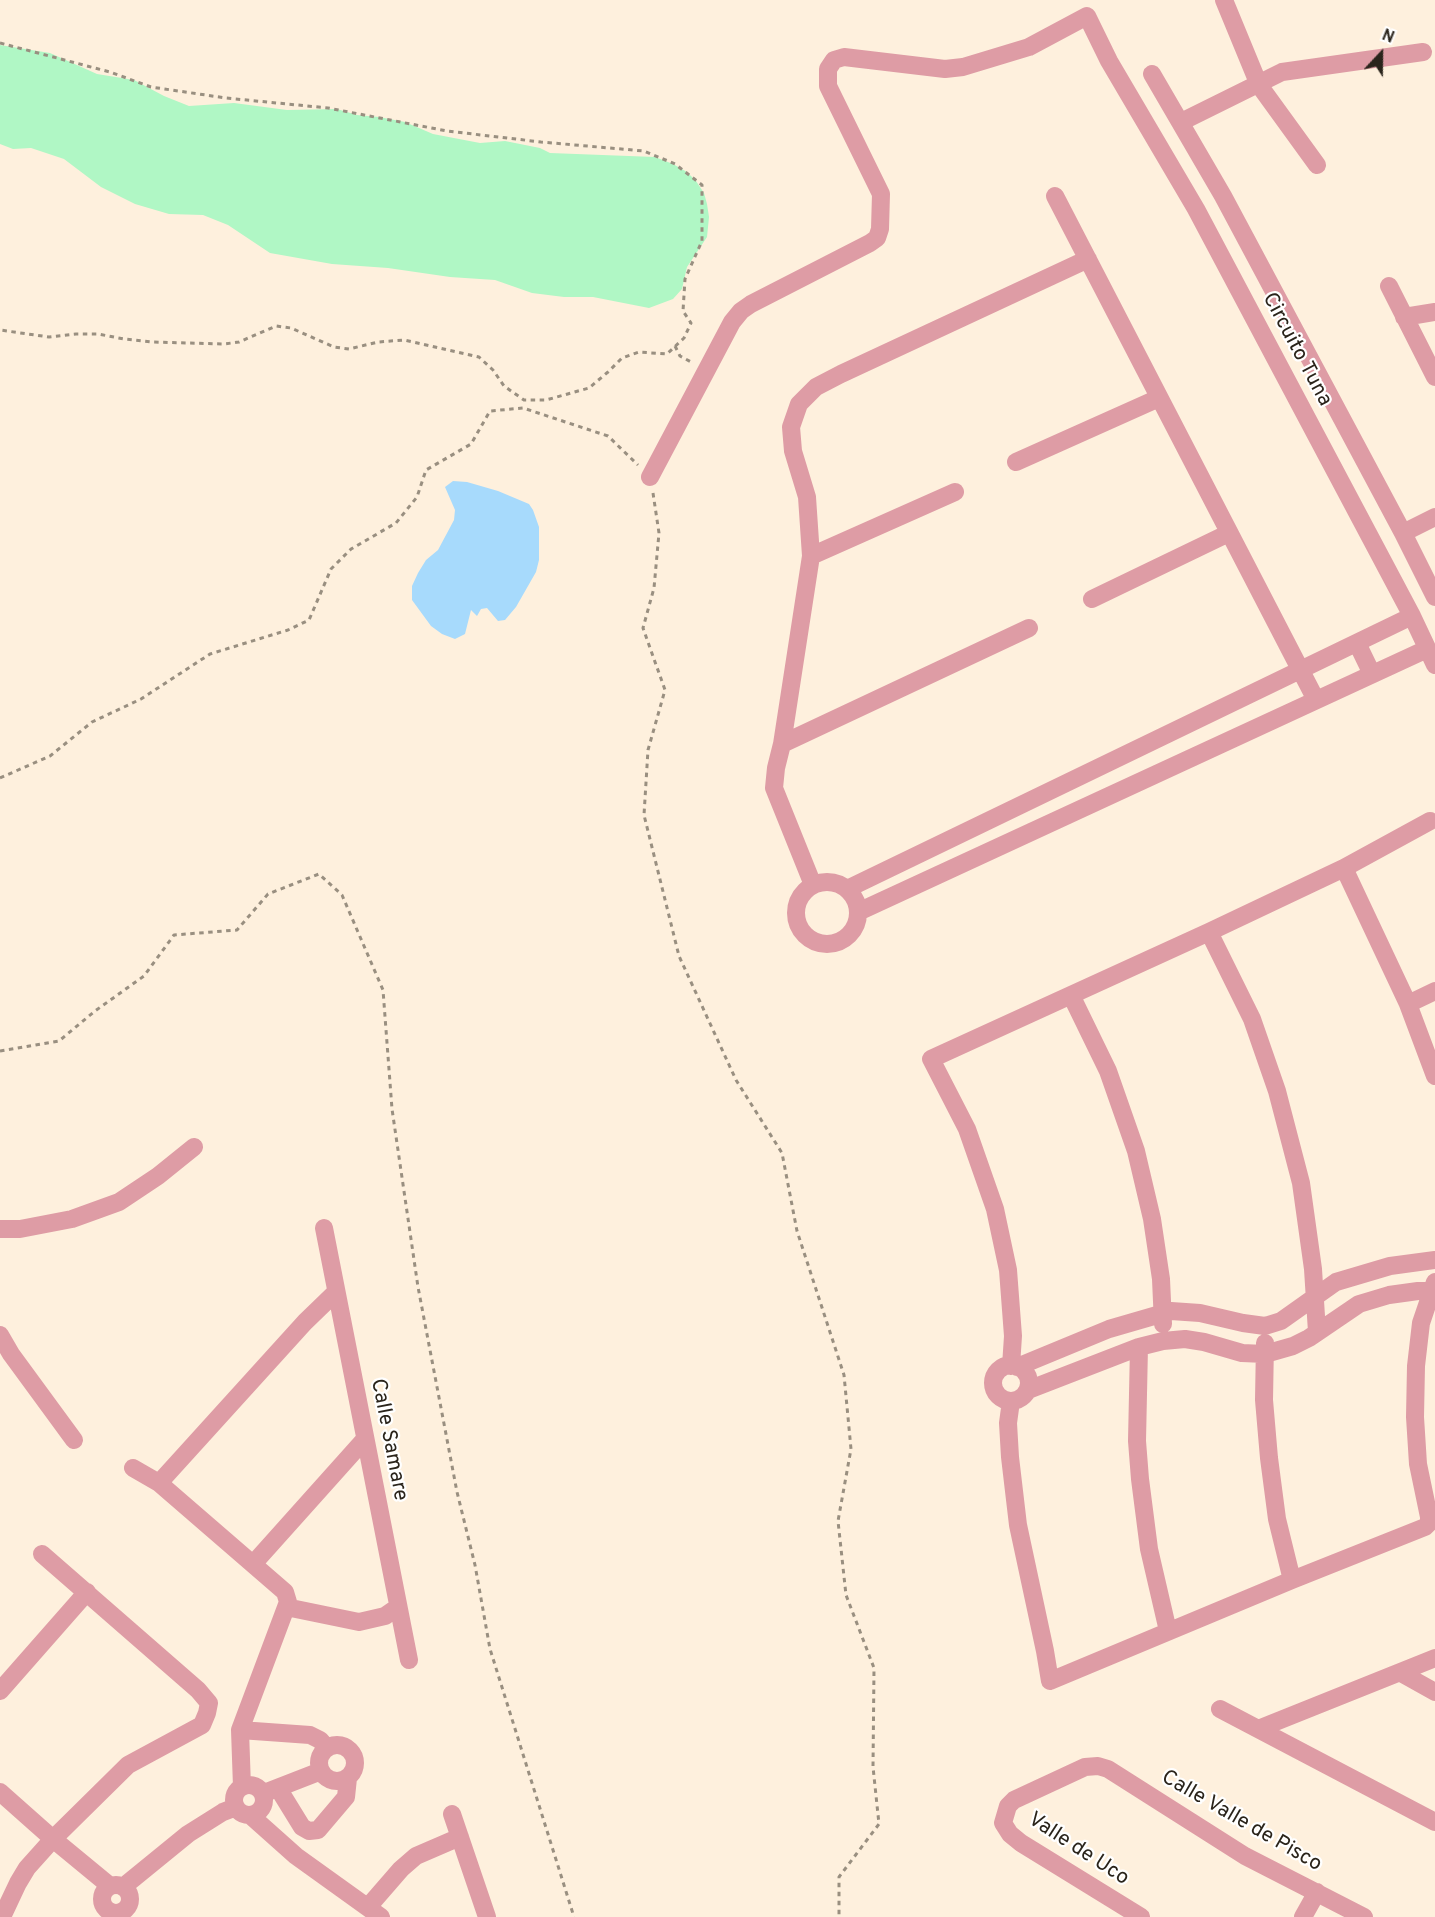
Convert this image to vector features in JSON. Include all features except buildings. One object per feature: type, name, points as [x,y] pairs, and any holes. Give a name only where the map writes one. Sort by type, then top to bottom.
[{"type":"street","points":[[1224,0],[1259,85],[1317,165]]},
{"type":"street","name":"Circuito Tuna","points":[[709,368],[732,322],[741,311],[877,238],[880,229],[881,194],[828,86],[828,69],[834,60],[844,57],[945,69],[963,68],[1029,47],[1087,16],[1108,61],[1196,209],[1412,616],[1431,657]]},
{"type":"street","points":[[1181,122],[1282,72],[1423,52]]},
{"type":"street","name":"Circuito Tuna","points":[[1152,74],[1223,196],[1435,597]]},
{"type":"street","points":[[1055,196],[1316,700]]},
{"type":"street","points":[[1196,209],[1223,196]]},
{"type":"street","points":[[813,885],[774,788],[811,556],[807,497],[794,451],[791,427],[799,404],[816,387],[841,374],[1088,259]]},
{"type":"street","points":[[1389,286],[1435,377]]},
{"type":"street","points":[[1404,317],[1435,312]]},
{"type":"street","points":[[650,477],[709,368]]},
{"type":"street","points":[[1016,462],[1159,398]]},
{"type":"street","points":[[811,556],[955,492]]},
{"type":"street","points":[[1403,533],[1435,517]]},
{"type":"street","points":[[1092,599],[1228,532]]},
{"type":"street","points":[[847,889],[1412,616]]},
{"type":"street","points":[[782,744],[1029,628]]},
{"type":"street","points":[[1357,644],[1372,674]]},
{"type":"street","points":[[858,912],[1372,674],[1431,657]]},
{"type":"street","points":[[1103,765],[1116,794]]},
{"type":"street","points":[[1014,1366],[1008,1270],[995,1209],[967,1129],[931,1059],[1344,868],[1430,821]]},
{"type":"street","points":[[1344,868],[1408,1004],[1435,1076]]},
{"type":"street","points":[[830,882],[847,889],[857,903],[858,912],[854,929],[841,941],[832,944],[814,942],[801,931],[795,914],[800,897],[813,885],[830,882]]},
{"type":"street","points":[[1209,932],[1252,1019],[1277,1090],[1301,1183],[1313,1269],[1317,1332]]},
{"type":"street","points":[[1408,1004],[1435,992]]},
{"type":"street","points":[[1071,995],[1108,1071],[1136,1151],[1152,1219],[1161,1279],[1164,1312],[1163,1341]]},
{"type":"street","points":[[0,1229],[72,1219],[119,1202],[194,1148]]},
{"type":"street","name":"Calle Samare","points":[[324,1228],[409,1660]]},
{"type":"street","points":[[1434,1288],[1389,1295],[1359,1304],[1293,1346],[1265,1354],[1242,1353],[1185,1339],[1163,1341],[1139,1347],[1028,1390],[1022,1397],[1011,1401],[1005,1400],[995,1392],[993,1380],[999,1370],[1109,1329],[1164,1312],[1200,1313],[1265,1326],[1281,1321],[1336,1282],[1390,1266],[1435,1260]]},
{"type":"street","points":[[1011,1401],[1008,1423],[1018,1525],[1050,1681],[1425,1527],[1429,1523],[1418,1464],[1414,1417],[1421,1323],[1434,1288]]},
{"type":"street","points":[[159,1483],[305,1322],[336,1292]]},
{"type":"street","points":[[1265,1326],[1264,1400],[1272,1488],[1292,1580]]},
{"type":"street","points":[[0,1335],[74,1440]]},
{"type":"street","points":[[1139,1347],[1137,1441],[1140,1479],[1149,1549],[1168,1631]]},
{"type":"street","points":[[1014,1366],[1026,1375],[1029,1381],[1028,1390]]},
{"type":"street","points":[[254,1563],[365,1439]]},
{"type":"street","points":[[133,1468],[159,1483],[285,1592],[288,1602],[240,1730],[242,1787],[235,1796],[243,1811],[296,1856],[374,1912],[401,1869],[416,1856],[460,1837]]},
{"type":"street","points":[[2,1917],[22,1875],[53,1839],[128,1765],[202,1725],[209,1702],[42,1554]]},
{"type":"street","points":[[0,1691],[87,1592]]},
{"type":"street","points":[[286,1607],[360,1622],[385,1616],[398,1607]]},
{"type":"street","points":[[1258,1729],[1435,1658]]},
{"type":"street","points":[[1401,1673],[1435,1692]]},
{"type":"street","points":[[1220,1709],[1435,1822]]},
{"type":"street","points":[[240,1730],[310,1735],[320,1740],[327,1748]]},
{"type":"street","points":[[339,1745],[350,1750],[356,1762],[348,1778],[336,1782],[329,1780],[321,1771],[319,1759],[327,1748],[339,1745]]},
{"type":"street","name":"Calle Valle de Pisco","points":[[1098,1766],[1108,1769],[1245,1856],[1364,1917]]},
{"type":"street","name":"Valle de Uco","points":[[1098,1766],[1085,1767],[1014,1800],[1008,1806],[1004,1823],[1010,1834],[1021,1843],[1141,1917]]},
{"type":"street","points":[[0,1792],[53,1839],[117,1887],[130,1897],[131,1913],[104,1913],[102,1894],[117,1887],[188,1834],[223,1812],[261,1810],[264,1799],[270,1791],[321,1771]]},
{"type":"street","points":[[242,1787],[254,1786],[270,1791],[302,1827],[309,1831],[318,1830],[346,1797],[348,1778]]},
{"type":"street","points":[[452,1814],[487,1917]]},
{"type":"street","points":[[1303,1917],[1317,1892]]},
{"type":"path","points":[[0,43],[110,72],[151,87],[226,98],[328,108],[447,131],[644,151],[675,164],[702,184],[702,241],[685,279],[683,311],[691,324],[684,338],[667,354],[639,352],[622,358],[589,388],[546,400],[524,400],[504,386],[493,370],[479,357],[404,340],[378,342],[349,349],[334,347],[310,334],[276,326],[239,342],[224,344],[152,342],[76,333],[49,337],[0,330]]},
{"type":"path","points":[[675,346],[680,356],[693,364],[709,368]]},
{"type":"path","points":[[523,408],[524,400]]},
{"type":"path","points":[[0,778],[50,756],[92,722],[141,699],[210,654],[288,630],[309,620],[331,569],[351,549],[396,523],[417,496],[426,470],[471,444],[490,411],[523,408],[608,436],[650,477],[659,533],[654,588],[643,628],[665,690],[648,750],[644,815],[679,956],[736,1080],[782,1153],[797,1231],[844,1375],[851,1449],[838,1521],[846,1595],[874,1668],[873,1767],[879,1824],[839,1877],[839,1917]]},
{"type":"path","points":[[0,1051],[59,1041],[95,1011],[144,976],[174,935],[237,930],[268,894],[319,874],[342,895],[383,990],[392,1109],[418,1287],[490,1649],[574,1917]]},
{"type":"green space","points":[[0,45],[50,53],[97,74],[134,80],[189,106],[234,103],[287,110],[337,109],[357,115],[405,122],[433,134],[480,143],[505,141],[540,148],[550,153],[655,157],[687,172],[704,193],[709,217],[707,237],[687,267],[682,289],[673,299],[649,308],[593,297],[564,297],[532,293],[495,280],[332,264],[270,253],[228,225],[203,215],[169,214],[135,204],[101,187],[64,159],[31,148],[13,149],[0,144]]},
{"type":"water","points":[[453,481],[467,482],[498,491],[529,504],[539,527],[539,560],[536,572],[516,607],[505,620],[498,621],[487,608],[481,609],[477,616],[471,610],[465,634],[455,639],[431,626],[412,600],[412,586],[418,573],[426,560],[438,550],[454,520],[455,510],[445,487]]}]
